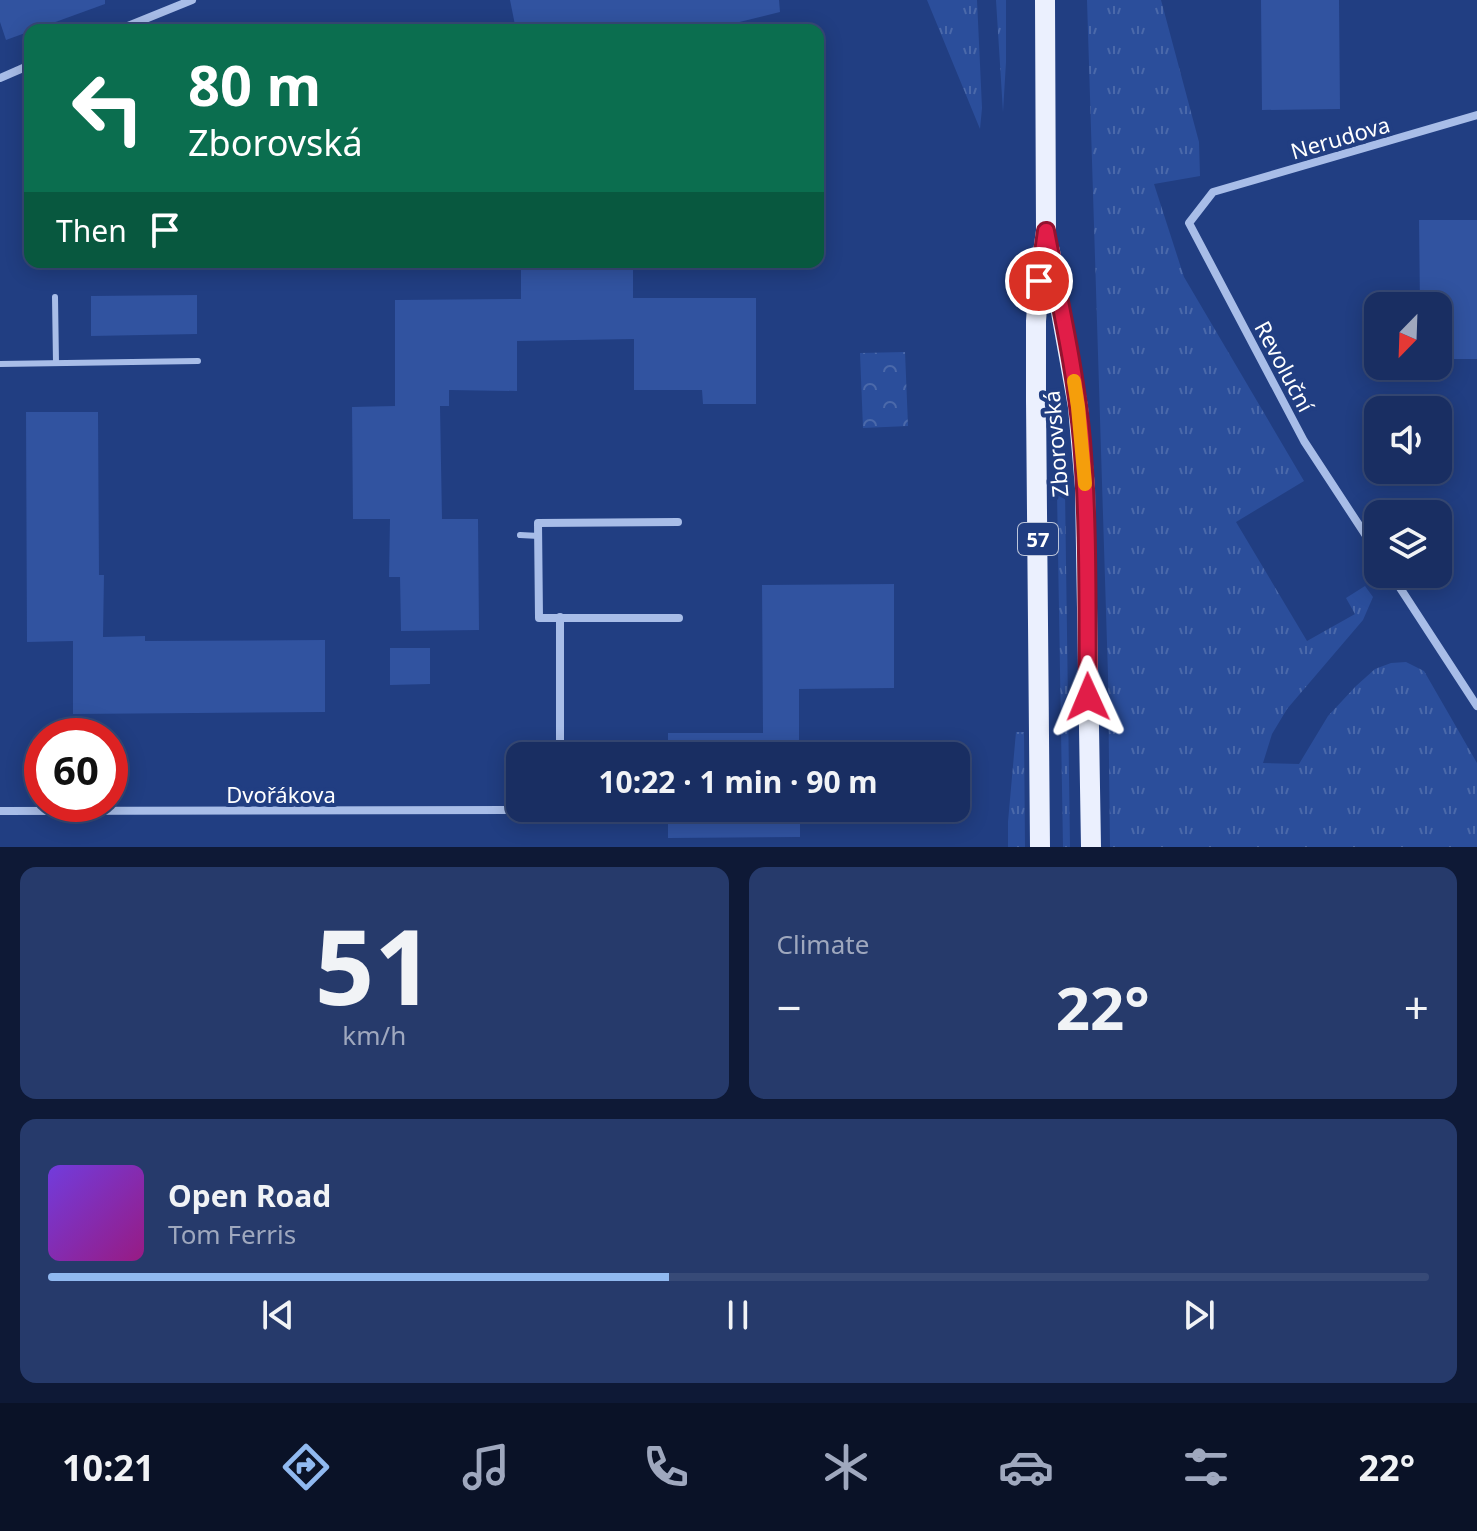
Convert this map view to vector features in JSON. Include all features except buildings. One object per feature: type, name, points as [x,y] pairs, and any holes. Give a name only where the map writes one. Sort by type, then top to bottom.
[{"type":"main road","name":"Zborovská","points":[[1040,847],[1036,335],[1046,231],[1045,0]]},
{"type":"main road","name":"Zborovská","points":[[1046,231],[1082,441],[1091,847]]},
{"type":"street","points":[[133,24],[192,0]]},
{"type":"street","points":[[0,78],[24,68]]},
{"type":"street","name":"Nerudova","points":[[1213,192],[1477,115]]},
{"type":"street","name":"Revoluční","points":[[1213,192],[1189,223],[1304,441],[1364,533]]},
{"type":"street","points":[[678,522],[538,523],[539,618],[679,618]]},
{"type":"street","points":[[1400,588],[1477,706]]},
{"type":"street","points":[[560,617],[560,742]]},
{"type":"street","name":"Dvořákova","points":[[0,811],[506,811]]},
{"type":"lane","points":[[55,297],[56,363]]},
{"type":"lane","points":[[0,364],[198,361]]},
{"type":"lane","points":[[520,535],[539,536]]},
{"type":"green space","points":[[927,0],[977,0],[982,108],[980,129]]},
{"type":"green space","points":[[996,0],[1006,0],[1003,112]]},
{"type":"green space","points":[[1087,0],[1161,0],[1199,142],[1200,176],[1154,184],[1184,277],[1304,481],[1236,522],[1307,641],[1355,614],[1346,598],[1364,587],[1373,597],[1363,620],[1287,709],[1272,734],[1263,763],[1299,764],[1328,716],[1356,686],[1375,669],[1406,662],[1424,671],[1477,763],[1477,847],[1110,847],[1108,675]]},
{"type":"green space","points":[[905,352],[908,426],[863,428],[860,353]]},
{"type":"green space","points":[[1062,488],[1065,491],[1070,847],[1063,847],[1057,492]]},
{"type":"green space","points":[[1016,732],[1024,732],[1025,847],[1008,847]]},
{"type":"slow traffic","points":[[1074,381],[1085,484]]},
{"type":"route","points":[[1039,281],[1046,231],[1082,441],[1088,697]]}]
